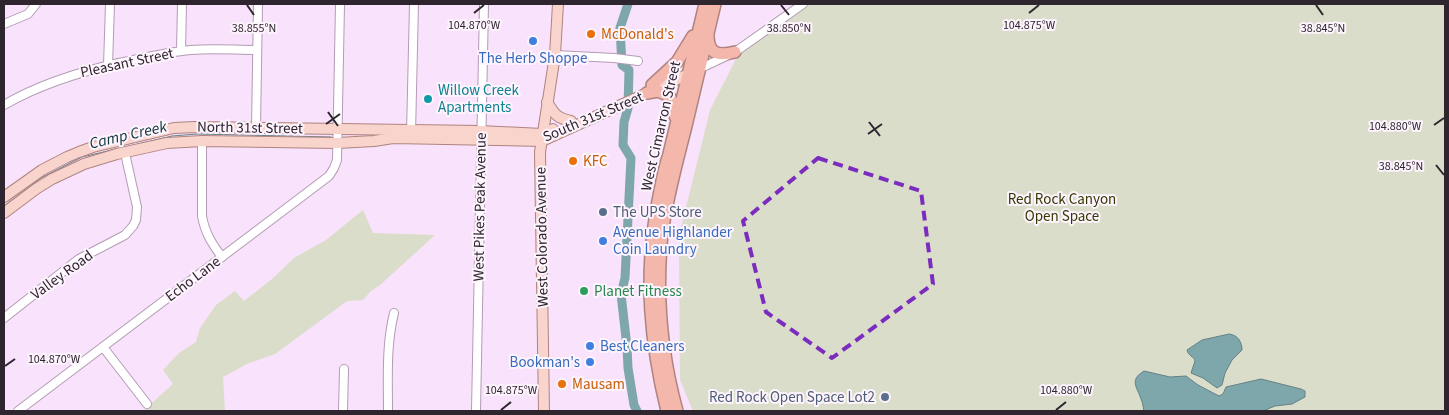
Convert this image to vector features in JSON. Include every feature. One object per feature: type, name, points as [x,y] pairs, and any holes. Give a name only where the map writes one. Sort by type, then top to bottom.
[{"type":"highway","name":"West Cimarron Street","points":[[655,285],[665,214],[705,4]]},
{"type":"highway","name":"West Cimarron Street","points":[[655,285],[655,220],[662,174],[692,71],[715,4]]},
{"type":"highway","points":[[643,92],[672,67],[680,57],[689,44],[702,17]]},
{"type":"highway","points":[[708,29],[709,45],[716,54],[723,55],[735,52]]},
{"type":"highway","points":[[643,92],[658,91],[667,94],[676,108],[669,154]]},
{"type":"highway","points":[[655,285],[651,317],[653,345],[667,411]]},
{"type":"highway","points":[[655,285],[666,367],[677,411]]},
{"type":"main road","name":"West Colorado Avenue","points":[[544,411],[540,152],[555,55],[558,4]]},
{"type":"main road","name":"South 31st Street","points":[[482,135],[542,137],[692,71]]},
{"type":"main road","points":[[547,102],[554,114],[560,119],[571,121]]},
{"type":"main road","name":"South 31st Street","points":[[542,137],[571,121],[618,103]]},
{"type":"main road","name":"North 31st Street","points":[[4,197],[32,176],[67,157],[93,147],[174,128],[256,128],[482,135]]},
{"type":"main road","name":"North 31st Street","points":[[4,214],[36,189],[84,164],[167,144],[202,141],[337,143],[374,141],[411,134]]},
{"type":"street","points":[[4,24],[28,14],[36,4]]},
{"type":"street","points":[[108,66],[110,4]]},
{"type":"street","points":[[181,51],[182,4]]},
{"type":"street","points":[[256,128],[258,4]]},
{"type":"street","name":"Echo Lane","points":[[18,411],[329,176],[337,160],[340,4]]},
{"type":"street","points":[[411,134],[414,4]]},
{"type":"street","name":"West Pikes Peak Avenue","points":[[476,411],[484,4]]},
{"type":"street","name":"South 31st Street","points":[[692,71],[735,52],[803,4]]},
{"type":"street","name":"Pleasant Street","points":[[4,105],[48,83],[108,66],[181,51],[257,50]]},
{"type":"street","points":[[555,55],[635,60]]},
{"type":"street","points":[[202,141],[202,216],[212,244],[222,257]]},
{"type":"street","name":"Valley Road","points":[[4,318],[79,260],[125,235],[133,226],[137,207],[125,153]]},
{"type":"street","points":[[388,411],[389,342],[394,313]]},
{"type":"street","points":[[103,346],[147,404]]},
{"type":"street","points":[[343,411],[344,370]]},
{"type":"highlighted area","points":[[818,158],[921,191],[933,284],[832,358],[766,312],[743,221]]},
{"type":"green space","name":"Red Rock Canyon Open Space","points":[[809,4],[1445,4],[1445,411],[693,411],[680,380],[679,236],[710,110],[738,55]]},
{"type":"green space","points":[[363,210],[373,233],[435,235],[363,300],[347,301],[275,354],[247,364],[223,377],[225,411],[143,411],[173,384],[163,370],[179,353],[196,342],[200,328],[216,305],[235,291],[244,301],[272,279],[294,258],[326,240]]},
{"type":"shaded area","points":[[1229,334],[1239,339],[1242,350],[1232,360],[1225,373],[1222,385],[1217,388],[1203,378],[1191,373],[1195,361],[1187,350],[1202,340]]},
{"type":"shaded area","points":[[1144,371],[1170,377],[1186,376],[1219,396],[1223,394],[1226,387],[1261,379],[1301,389],[1305,391],[1305,397],[1292,404],[1275,406],[1263,411],[1144,411],[1135,381],[1139,374]]},
{"type":"waterway","points":[[628,4],[620,28],[622,65],[629,70],[628,108],[624,122],[623,145],[631,158],[625,278],[621,294],[628,368],[634,405],[637,411]]},
{"type":"waterway","name":"Camp Creek","points":[[4,206],[41,178],[82,157],[172,136],[197,134],[331,137]]},
{"type":"place","name":"McDonald's","points":[[591,34]]},
{"type":"place","name":"The Herb Shoppe","points":[[533,41]]},
{"type":"place","name":"Willow Creek Apartments","points":[[428,99]]},
{"type":"place","name":"KFC","points":[[573,161]]},
{"type":"place","name":"The UPS Store","points":[[603,212]]},
{"type":"place","name":"Avenue Highlander Coin Laundry","points":[[603,241]]},
{"type":"place","name":"Planet Fitness","points":[[584,291]]},
{"type":"place","name":"Best Cleaners","points":[[590,346]]},
{"type":"place","name":"Bookman's","points":[[590,362]]},
{"type":"place","name":"Mausam","points":[[562,384]]},
{"type":"place","name":"Red Rock Open Space Lot2","points":[[885,397]]}]
